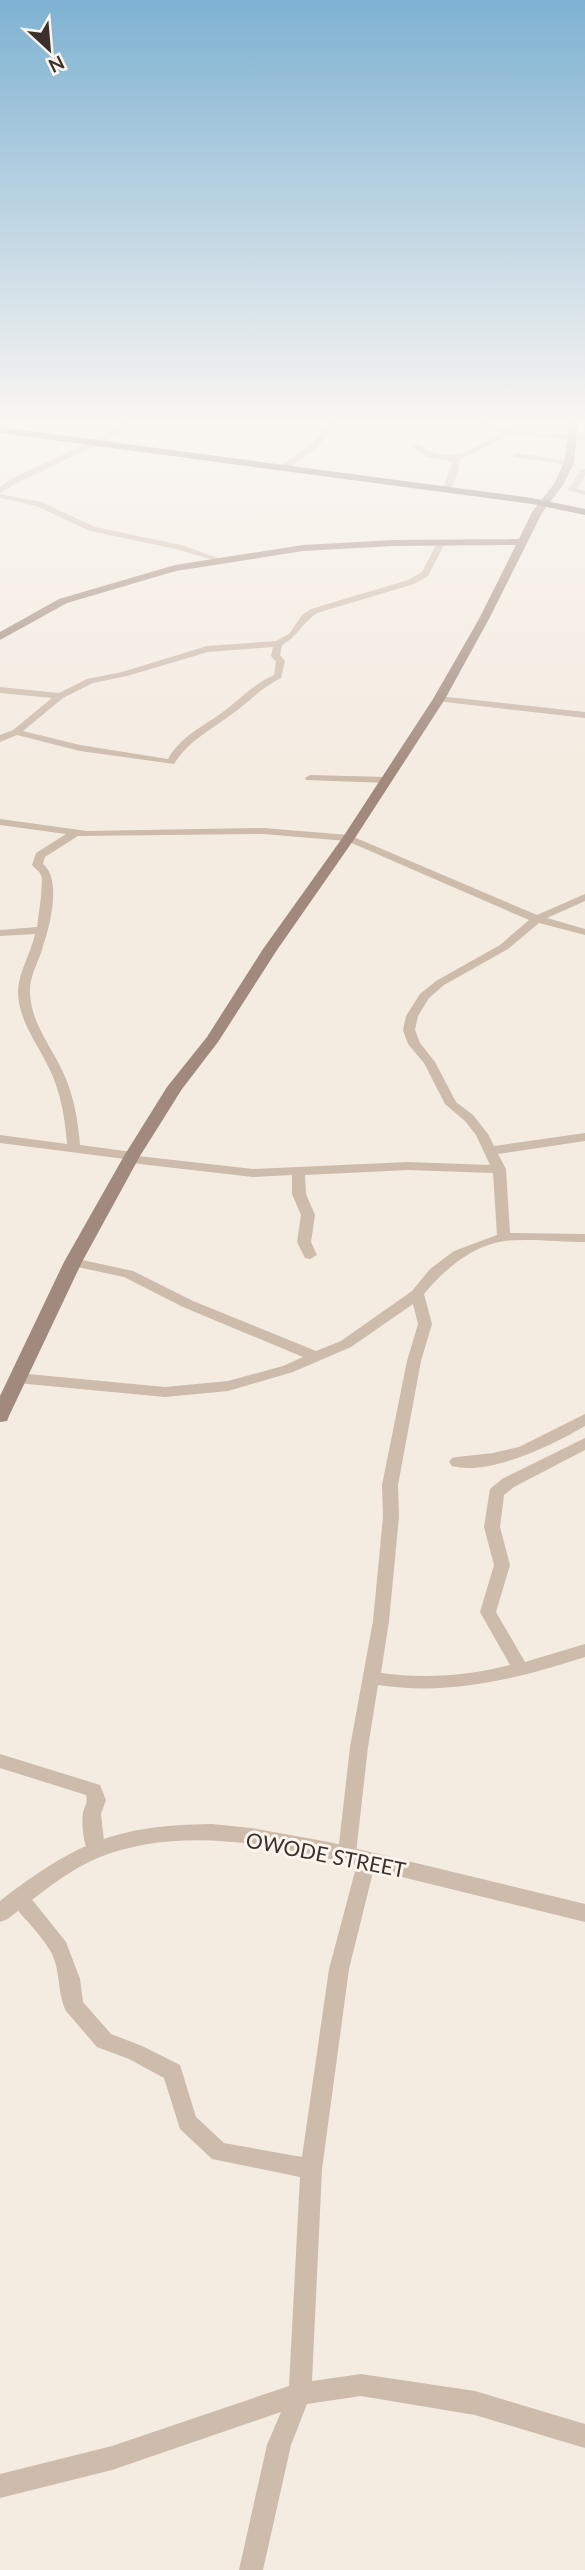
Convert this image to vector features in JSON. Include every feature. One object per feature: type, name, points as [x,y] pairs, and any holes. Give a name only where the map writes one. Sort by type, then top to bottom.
[{"type":"main road","points":[[0,1416],[3,1398],[17,1378],[73,1262],[132,1157],[175,1087],[213,1039],[270,949],[349,838],[439,699],[524,539]]},
{"type":"main road","points":[[0,637],[63,601],[175,568],[333,546],[523,542]]},
{"type":"street","points":[[140,539],[220,560]]},
{"type":"street","points":[[0,739],[16,732],[60,696],[90,681],[124,674],[207,649],[278,644],[292,636],[314,611],[398,587],[420,577],[433,561],[441,543]]},
{"type":"street","points":[[16,732],[80,748],[171,762],[195,732],[225,715],[250,692],[278,676],[281,661],[275,656],[278,644]]},
{"type":"street","points":[[0,690],[60,696]]},
{"type":"street","points":[[439,699],[585,715]]},
{"type":"street","points":[[310,778],[386,780]]},
{"type":"street","points":[[0,822],[75,833],[263,831],[349,838],[460,883],[537,919],[585,932]]},
{"type":"street","points":[[74,1148],[71,1108],[56,1069],[32,1025],[24,994],[26,976],[41,930],[47,881],[46,873],[37,865],[40,855],[75,833]]},
{"type":"street","points":[[504,1237],[499,1169],[482,1134],[469,1118],[451,1104],[429,1062],[414,1044],[409,1030],[412,1016],[424,996],[440,983],[504,947],[537,919],[585,897]]},
{"type":"street","points":[[0,933],[41,930]]},
{"type":"street","points":[[490,1151],[585,1138]]},
{"type":"street","points":[[0,1139],[253,1173],[408,1166],[499,1169]]},
{"type":"street","points":[[298,1172],[299,1194],[308,1215],[304,1241],[310,1255]]},
{"type":"street","points":[[17,1378],[133,1390],[193,1391],[256,1379],[346,1344],[417,1294],[435,1272],[459,1254],[486,1242],[504,1237],[585,1238]]},
{"type":"street","points":[[73,1262],[128,1274],[188,1304],[316,1357]]},
{"type":"street","points":[[251,2570],[279,2445],[300,2394],[303,2289],[311,2169],[357,1856],[359,1747],[373,1678],[391,1517],[390,1485],[414,1361],[425,1324],[417,1294]]},
{"type":"street","points":[[457,1462],[485,1461],[522,1453],[585,1419]]},
{"type":"street","points":[[521,1669],[488,1612],[502,1565],[492,1527],[496,1493],[508,1483],[585,1443]]},
{"type":"street","points":[[373,1678],[396,1683],[455,1683],[521,1669],[585,1650]]},
{"type":"street","points":[[0,1761],[94,1790],[97,1800],[92,1814],[96,1850]]},
{"type":"street","name":"OWODE STREET","points":[[0,1913],[57,1872],[96,1850],[148,1835],[205,1833],[270,1839],[357,1856],[585,1913]]},
{"type":"street","points":[[19,1898],[59,1948],[70,1979],[73,2005],[104,2041],[135,2052],[173,2072],[187,2122],[195,2130],[219,2152],[311,2169]]},
{"type":"street","points":[[0,2486],[112,2458],[300,2394],[361,2385],[475,2403],[585,2436]]}]
